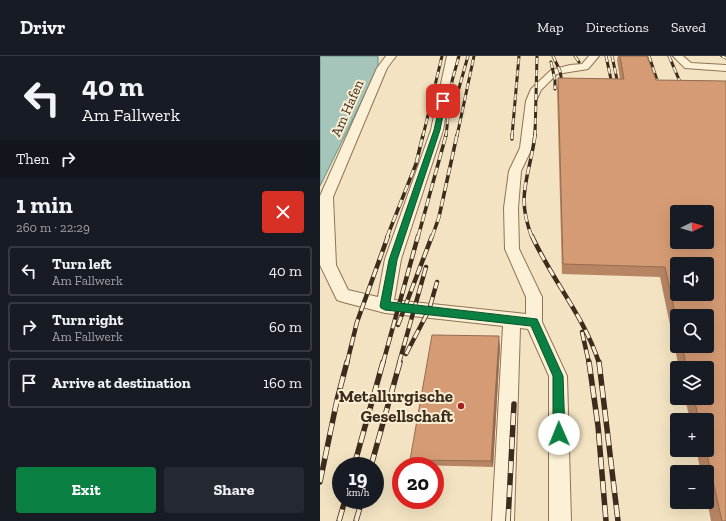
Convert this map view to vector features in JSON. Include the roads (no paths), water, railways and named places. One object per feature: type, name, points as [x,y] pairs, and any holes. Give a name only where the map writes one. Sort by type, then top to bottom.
[{"type":"lane","name":"Am Hafen","points":[[391,56],[382,68],[326,197],[324,266],[343,295],[385,306],[534,322]]},
{"type":"lane","points":[[385,306],[393,260],[437,130],[452,56]]},
{"type":"lane","points":[[560,521],[558,376],[534,322],[534,297],[512,249],[511,208],[515,171],[526,148],[531,101],[536,89],[554,72],[570,68],[585,67],[594,56]]},
{"type":"lane","points":[[678,56],[688,66],[726,68]]},
{"type":"lane","points":[[503,521],[512,320]]},
{"type":"water","points":[[320,56],[378,56],[378,68],[320,186]]},
{"type":"railway","points":[[423,136],[442,56]]},
{"type":"railway","points":[[446,136],[452,81],[459,56]]},
{"type":"railway","points":[[454,106],[468,56]]},
{"type":"railway","points":[[457,136],[474,56]]},
{"type":"railway","points":[[512,136],[519,56]]},
{"type":"railway","points":[[535,136],[537,56]]},
{"type":"railway","points":[[553,56],[560,71],[563,88]]},
{"type":"railway","points":[[575,56],[579,62]]},
{"type":"railway","points":[[606,56],[613,89]]},
{"type":"railway","points":[[612,56],[619,89]]},
{"type":"railway","points":[[649,56],[660,89]]},
{"type":"railway","points":[[669,56],[683,89]]},
{"type":"railway","points":[[722,56],[726,58]]},
{"type":"railway","points":[[551,62],[555,80],[555,89]]},
{"type":"railway","points":[[387,237],[416,164],[423,135]]},
{"type":"railway","points":[[418,237],[446,135]]},
{"type":"railway","points":[[432,237],[439,217],[457,135]]},
{"type":"railway","points":[[532,237],[527,222],[524,197],[535,135]]},
{"type":"railway","points":[[347,363],[357,322],[388,236]]},
{"type":"railway","points":[[383,363],[418,236]]},
{"type":"railway","points":[[398,325],[432,236]]},
{"type":"railway","points":[[532,236],[585,330],[599,363]]},
{"type":"railway","points":[[399,363],[426,267]]},
{"type":"railway","points":[[406,354],[429,310],[437,282]]},
{"type":"railway","points":[[582,332],[589,363]]},
{"type":"railway","points":[[320,482],[337,400],[347,362]]},
{"type":"railway","points":[[357,457],[383,362]]},
{"type":"railway","points":[[374,457],[400,362]]},
{"type":"railway","points":[[589,362],[598,426],[606,521]]},
{"type":"railway","points":[[599,362],[618,521]]},
{"type":"railway","points":[[508,521],[514,404]]},
{"type":"railway","points":[[339,521],[342,509]]},
{"type":"railway","points":[[356,521],[359,509]]},
{"type":"place","name":"Metallurgische Gesellschaft","points":[[461,406]]}]
